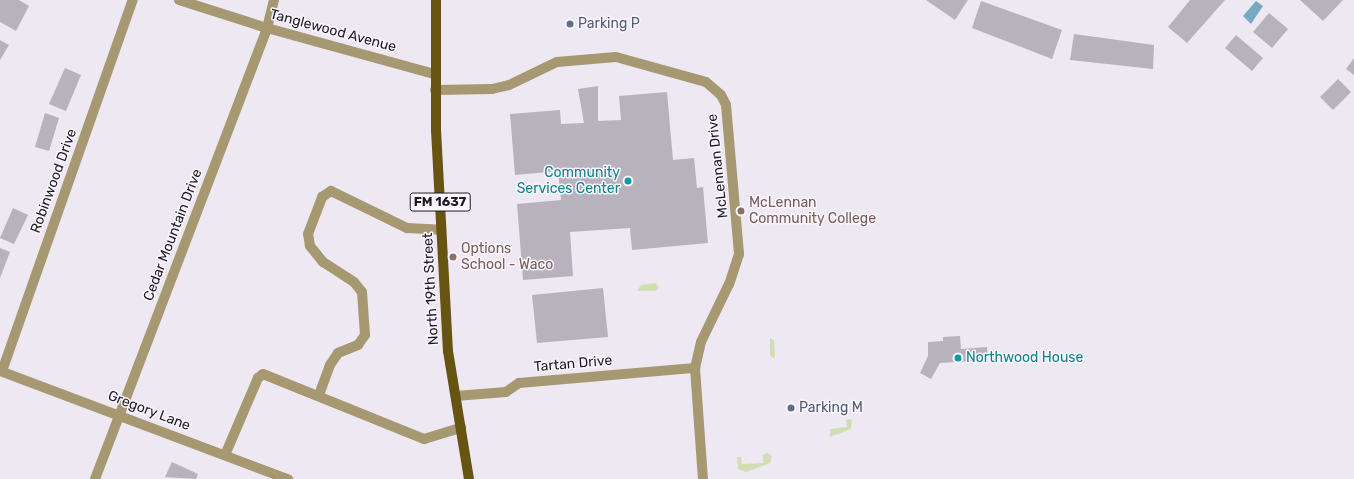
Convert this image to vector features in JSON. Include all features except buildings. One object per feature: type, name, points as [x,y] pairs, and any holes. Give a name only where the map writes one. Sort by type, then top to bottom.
[{"type":"main road","name":"North 19th Street","points":[[436,0],[434,74],[448,351],[469,479]]},
{"type":"street","name":"Robinwood Drive","points":[[1,371],[133,0]]},
{"type":"street","name":"Tanglewood Avenue","points":[[179,0],[267,28],[434,74]]},
{"type":"street","name":"Cedar Mountain Drive","points":[[95,479],[267,28],[274,0]]},
{"type":"street","name":"McLennan Drive","points":[[435,90],[492,89],[508,85],[557,62],[616,57],[706,82],[715,88],[726,105],[739,254],[728,284],[701,342],[695,368],[703,479]]},
{"type":"street","points":[[319,395],[330,365],[338,353],[358,345],[365,336],[362,292],[354,282],[323,262],[310,246],[308,234],[322,197],[331,191],[407,228],[441,230]]},
{"type":"street","name":"Tartan Drive","points":[[456,396],[506,392],[519,383],[695,368]]},
{"type":"street","name":"Gregory Lane","points":[[1,371],[288,479]]},
{"type":"street","points":[[225,456],[258,378],[263,374],[424,438],[461,428]]},
{"type":"green space","points":[[655,283],[659,287],[656,291],[637,291],[641,285]]},
{"type":"green space","points":[[770,338],[774,340],[775,357],[773,358],[770,355]]},
{"type":"green space","points":[[852,419],[851,429],[830,437],[830,429],[847,427],[846,420]]},
{"type":"green space","points":[[767,453],[772,456],[770,463],[746,472],[738,469],[737,457],[741,457],[742,464],[763,463],[763,455]]},
{"type":"water","points":[[1256,1],[1263,6],[1251,24],[1243,16]]},
{"type":"place","name":"Parking P","points":[[570,24]]},
{"type":"place","name":"Community Services Center","points":[[628,181]]},
{"type":"place","name":"McLennan Community College","points":[[741,211]]},
{"type":"place","name":"Options School - Waco","points":[[453,257]]},
{"type":"place","name":"Northwood House","points":[[958,358]]},
{"type":"place","name":"Parking M","points":[[791,408]]}]
